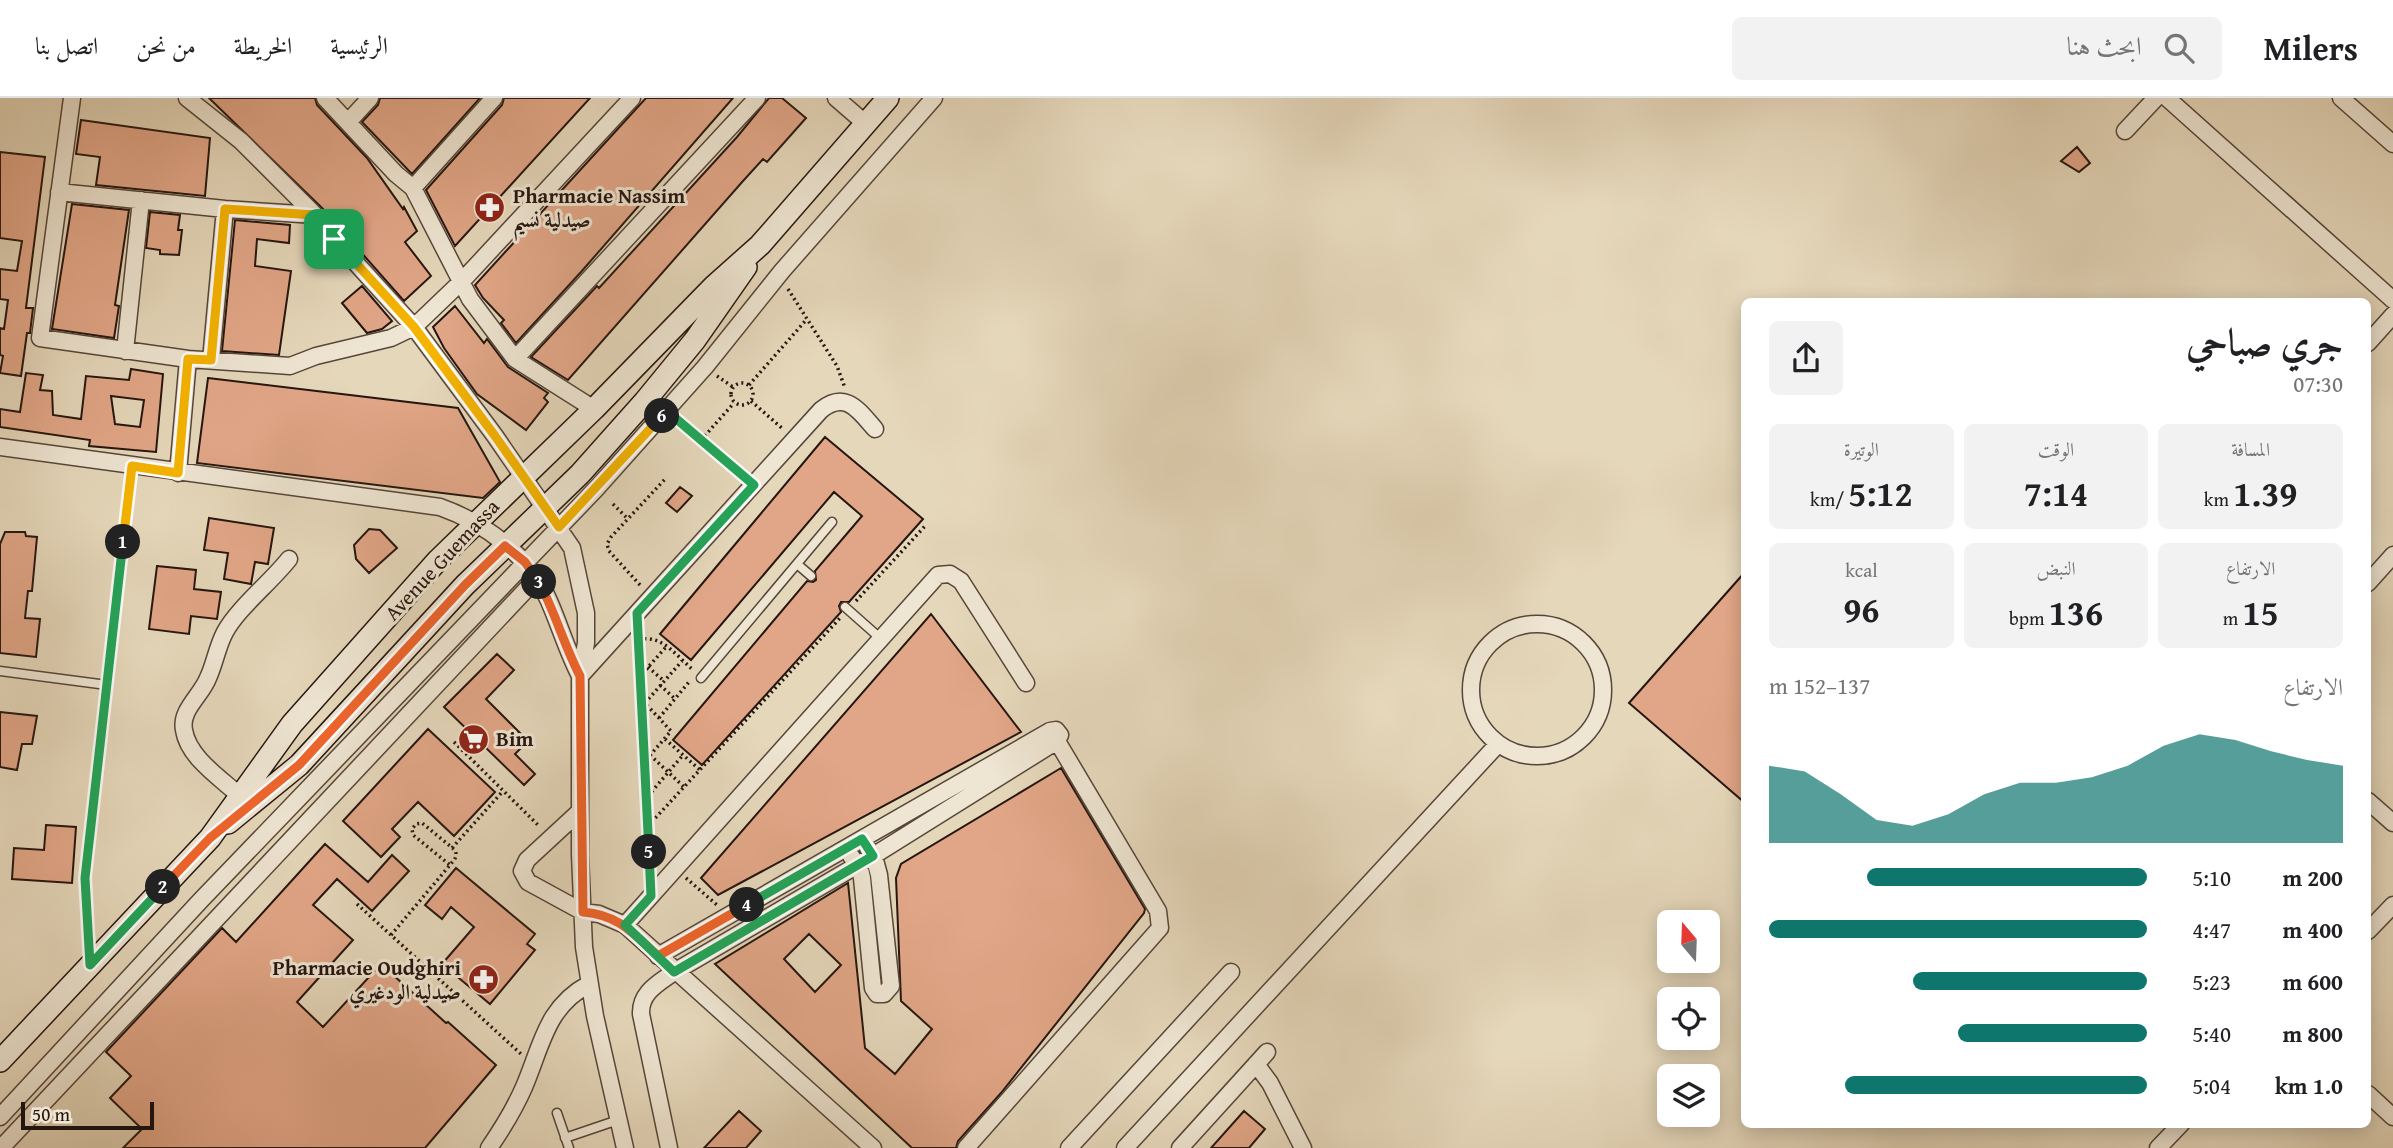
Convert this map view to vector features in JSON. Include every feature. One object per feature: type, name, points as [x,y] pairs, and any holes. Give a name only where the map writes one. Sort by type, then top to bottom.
[{"type":"main road","name":"Avenue Guemassa","points":[[210,838],[292,724],[438,560],[594,409],[714,286],[760,245],[888,98]]},
{"type":"main road","name":"Avenue Guemassa","points":[[0,1061],[210,838],[299,765],[465,585],[580,474],[654,391],[729,293],[760,245]]},
{"type":"street","points":[[72,98],[40,338],[188,359],[290,366],[316,356],[391,338],[414,327],[462,281],[632,98]]},
{"type":"street","points":[[187,98],[202,107],[240,141],[315,215],[414,327],[572,548],[586,613],[586,643],[580,676],[580,811],[583,912],[589,984],[625,1148]]},
{"type":"street","points":[[325,98],[396,174],[413,188],[470,299],[515,359],[594,409]]},
{"type":"street","points":[[349,121],[370,98]]},
{"type":"street","points":[[413,188],[494,98]]},
{"type":"street","points":[[515,359],[757,98]]},
{"type":"street","points":[[836,98],[866,124]]},
{"type":"street","points":[[0,1117],[201,900],[667,411],[779,274],[934,98]]},
{"type":"street","points":[[2125,131],[2156,98]]},
{"type":"street","points":[[2166,98],[2393,300]]},
{"type":"street","points":[[2341,98],[2393,144]]},
{"type":"street","points":[[59,192],[315,215]]},
{"type":"street","points":[[125,351],[141,200]]},
{"type":"street","points":[[211,360],[225,209]]},
{"type":"street","points":[[2371,340],[2393,315]]},
{"type":"street","points":[[178,473],[188,359]]},
{"type":"street","points":[[580,676],[827,405],[842,402],[850,404],[875,429]]},
{"type":"street","points":[[2,453],[132,466],[440,507],[475,522],[525,562],[549,601],[580,676]]},
{"type":"street","points":[[2371,580],[2393,555]]},
{"type":"street","points":[[239,795],[193,752],[184,732],[183,718],[208,679],[225,632],[289,559]]},
{"type":"street","points":[[625,925],[937,575],[950,574],[961,581],[1026,683]]},
{"type":"street","points":[[1,1148],[7,1131],[97,1046],[537,578]]},
{"type":"street","points":[[1525,625],[1558,627],[1573,634],[1596,660],[1602,675],[1600,709],[1593,725],[1581,739],[1566,749],[1549,755],[1531,756],[1513,752],[1498,744],[1485,732],[1476,718],[1471,702],[1473,669],[1479,657],[1497,637],[1508,630],[1525,625]]},
{"type":"street","points":[[658,956],[1050,731],[1059,732],[1057,741],[873,856],[674,972],[649,991],[640,1006],[669,1148]]},
{"type":"street","points":[[966,1148],[1160,928],[1158,911],[1057,741]]},
{"type":"street","points":[[1125,1148],[1498,744]]},
{"type":"street","points":[[2371,804],[2393,823]]},
{"type":"street","points":[[580,811],[523,865],[524,877],[528,882],[583,912],[598,914],[625,925],[674,972],[873,1148]]},
{"type":"street","points":[[846,848],[862,878],[873,988],[877,994],[884,995],[891,986],[879,875],[873,856],[862,839]]},
{"type":"street","points":[[2371,928],[2393,905]]},
{"type":"street","points":[[1069,1148],[1231,972]]},
{"type":"street","points":[[488,1148],[523,1089],[558,1008],[571,993],[589,984]]},
{"type":"street","points":[[79,1032],[97,1046]]},
{"type":"street","points":[[1180,1148],[1261,1058],[1270,1083],[1303,1148]]},
{"type":"street","points":[[2371,1097],[2393,1117]]},
{"type":"street","points":[[2158,1148],[2177,1128]]},
{"type":"lane","points":[[90,965],[85,878],[132,466]]},
{"type":"lane","points":[[701,678],[832,522]]},
{"type":"lane","points":[[797,564],[811,576]]},
{"type":"lane","points":[[847,608],[880,638]]},
{"type":"lane","points":[[0,671],[107,685]]},
{"type":"lane","points":[[557,1113],[569,1148]]},
{"type":"lane","points":[[565,1138],[618,1120]]},
{"type":"path","points":[[779,274],[836,366],[850,404]]},
{"type":"path","points":[[749,385],[807,319]]},
{"type":"path","points":[[740,383],[749,385],[753,393],[751,401],[743,406],[734,403],[730,395],[733,387],[740,383]]},
{"type":"path","points":[[751,401],[795,439]]},
{"type":"path","points":[[701,440],[734,403]]},
{"type":"path","points":[[667,411],[754,485]]},
{"type":"path","points":[[651,597],[608,548],[608,541],[666,478]]},
{"type":"path","points":[[613,504],[628,519]]},
{"type":"path","points":[[648,827],[926,525]]},
{"type":"path","points":[[637,613],[651,896]]},
{"type":"path","points":[[639,640],[652,638],[696,673],[659,718]]},
{"type":"path","points":[[640,676],[666,647]]},
{"type":"path","points":[[643,702],[682,661]]},
{"type":"path","points":[[648,667],[675,699]]},
{"type":"path","points":[[643,702],[670,729],[670,734],[645,761]]},
{"type":"path","points":[[665,739],[700,770]]},
{"type":"path","points":[[454,742],[551,838]]},
{"type":"path","points":[[650,755],[684,787]]},
{"type":"path","points":[[646,798],[683,755]]},
{"type":"path","points":[[452,848],[503,791]]},
{"type":"path","points":[[391,935],[450,865],[457,856],[452,848],[422,823],[413,826],[413,835],[450,865]]},
{"type":"path","points":[[675,869],[730,915]]},
{"type":"path","points":[[356,904],[532,1065]]},
{"type":"building","points":[[209,98],[315,98],[317,105],[367,158],[403,209],[404,207],[417,231],[405,242],[431,276],[404,301],[322,208]]},
{"type":"building","points":[[380,98],[480,98],[412,174],[362,122],[378,105]]},
{"type":"building","points":[[504,98],[590,98],[455,246],[426,190],[502,105]]},
{"type":"building","points":[[646,98],[733,98],[516,343],[501,323],[504,320],[483,298],[475,285]]},
{"type":"building","points":[[769,98],[782,98],[806,118],[767,162],[763,159],[743,181],[568,380],[531,357],[597,286],[599,288],[737,137]]},
{"type":"building","points":[[81,120],[210,138],[205,196],[96,185],[100,157],[76,154]]},
{"type":"building","points":[[2077,147],[2090,163],[2079,172],[2061,161]]},
{"type":"building","points":[[0,152],[45,157],[26,308],[33,308],[21,376],[0,373],[3,356],[0,355],[0,328],[4,329],[8,300],[0,299],[0,269],[17,271],[22,241],[0,238]]},
{"type":"building","points":[[72,204],[129,210],[115,305],[119,306],[114,338],[52,329]]},
{"type":"building","points":[[150,212],[180,215],[178,230],[182,230],[179,255],[160,254],[160,250],[146,248]]},
{"type":"building","points":[[235,220],[290,225],[289,243],[257,239],[255,266],[291,271],[279,355],[222,351]]},
{"type":"building","points":[[362,286],[392,321],[382,329],[367,333],[342,303]]},
{"type":"building","points":[[455,306],[484,343],[487,339],[508,367],[548,393],[544,398],[548,402],[526,430],[477,394],[444,348],[433,327]]},
{"type":"building","points":[[131,369],[163,374],[156,452],[89,446],[90,440],[0,427],[0,409],[20,412],[26,373],[43,375],[40,390],[52,391],[53,415],[81,419],[86,376],[129,380]],"holes":[[[111,396],[144,400],[140,427],[115,424]]]},
{"type":"building","points":[[208,378],[458,408],[500,482],[483,498],[197,463]]},
{"type":"building","points":[[825,437],[923,519],[849,602],[841,602],[841,612],[702,765],[673,740],[807,581],[816,580],[815,571],[862,516],[834,492],[691,660],[660,634]]},
{"type":"building","points":[[680,487],[692,496],[677,512],[666,503]]},
{"type":"building","points":[[209,518],[274,528],[268,564],[255,562],[251,584],[224,579],[228,553],[204,550]]},
{"type":"building","points":[[369,529],[380,530],[397,548],[369,573],[356,559],[354,545]]},
{"type":"building","points":[[5,532],[25,532],[26,536],[37,537],[32,591],[28,591],[25,618],[40,619],[36,657],[0,653],[0,544]]},
{"type":"building","points":[[157,566],[196,570],[194,589],[221,592],[217,619],[191,616],[189,634],[149,629]]},
{"type":"building","points":[[1741,577],[1741,800],[1629,703]]},
{"type":"building","points":[[931,614],[1021,732],[718,895],[701,878]]},
{"type":"building","points":[[497,654],[514,670],[486,699],[528,741],[515,754],[535,774],[524,785],[444,707]]},
{"type":"building","points":[[0,712],[37,716],[32,744],[22,744],[17,770],[0,767]]},
{"type":"building","points":[[428,729],[495,792],[454,836],[418,802],[392,829],[400,837],[381,857],[343,821]]},
{"type":"building","points":[[1061,768],[1145,909],[1001,1093],[958,1141],[956,1148],[912,1148],[715,964],[848,883],[865,1048],[895,1074],[932,1029],[901,1001],[896,878],[901,864]],"holes":[[[809,934],[841,965],[815,992],[784,959]]]},
{"type":"building","points":[[46,825],[76,827],[72,883],[12,879],[14,848],[44,850]]},
{"type":"building","points":[[325,844],[368,882],[392,855],[409,871],[372,911],[337,879],[313,905],[353,940],[297,1002],[323,1027],[381,964],[496,1065],[425,1148],[123,1148],[142,1129],[110,1098],[131,1076],[106,1052],[222,928],[236,942]]},
{"type":"building","points":[[456,868],[535,934],[527,944],[535,950],[490,1004],[442,964],[474,927],[451,907],[442,919],[425,905]]},
{"type":"building","points":[[739,1111],[761,1131],[746,1148],[704,1148]]},
{"type":"building","points":[[1244,1111],[1265,1129],[1249,1148],[1211,1148]]},
{"type":"place","name":"Pharmacie Nassim صيدلية نسيم","points":[[490,208]]},
{"type":"place","name":"Bim","points":[[473,739]]},
{"type":"place","name":"Pharmacie Oudghiri صيدلية الودغيري","points":[[484,980]]},
{"type":"route","points":[[334,239],[315,215],[225,209],[211,360],[188,359],[178,473],[132,466],[85,878],[90,965],[210,838],[272,789],[327,737],[465,585],[505,546],[525,562],[537,578],[580,676],[580,855],[583,912],[611,918],[625,925],[658,956],[862,839],[873,856],[674,972],[625,925],[651,896],[637,613],[754,485],[667,411],[559,527],[414,327],[334,239]]}]
